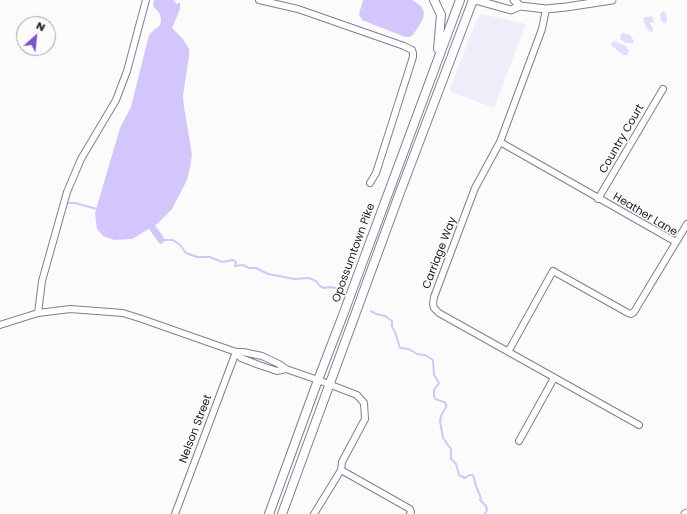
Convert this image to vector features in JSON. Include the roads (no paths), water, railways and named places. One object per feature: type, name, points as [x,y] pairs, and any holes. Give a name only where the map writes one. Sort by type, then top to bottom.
[{"type":"main road","points":[[434,0],[441,15],[436,63]]},
{"type":"main road","name":"Opossumtown Pike","points":[[269,514],[460,0]]},
{"type":"main road","name":"Opossumtown Pike","points":[[282,514],[329,384],[474,0]]},
{"type":"street","points":[[38,313],[42,281],[67,192],[81,159],[116,100],[127,71],[146,0]]},
{"type":"street","points":[[259,0],[298,9],[412,50],[413,57],[376,173],[370,183]]},
{"type":"street","points":[[474,0],[510,10],[520,6],[546,9],[594,4],[612,0]]},
{"type":"street","points":[[514,0],[520,6]]},
{"type":"street","name":"Carriage Way","points":[[546,9],[542,29],[500,142],[475,188],[434,297],[433,304],[434,308],[439,313],[639,425]]},
{"type":"street","name":"Country Court","points":[[598,199],[663,89]]},
{"type":"street","name":"Heather Lane","points":[[500,142],[676,242],[636,310],[631,314],[553,271],[508,352]]},
{"type":"street","points":[[676,242],[687,224]]},
{"type":"street","points":[[0,325],[38,313],[70,309],[123,313],[236,352],[262,356],[286,369],[357,395],[364,403],[365,411],[363,423],[342,462],[341,470],[314,514]]},
{"type":"street","points":[[236,352],[241,358],[258,365],[277,371],[286,369]]},
{"type":"street","name":"Nelson Street","points":[[175,514],[236,352]]},
{"type":"street","points":[[519,441],[554,378]]},
{"type":"street","points":[[341,470],[410,509],[412,512],[410,514]]},
{"type":"waterway","points":[[68,203],[75,203],[97,209]]},
{"type":"waterway","points":[[152,227],[161,240]]},
{"type":"waterway","points":[[161,240],[173,240],[180,245],[186,253],[197,257],[210,257],[222,262],[233,260],[236,262],[235,266],[243,265],[249,268],[256,268],[268,274],[294,279],[309,278],[316,281],[324,288],[331,287],[340,289]]},
{"type":"waterway","points":[[371,311],[385,316],[392,321],[392,327],[400,348],[409,349],[417,354],[425,355],[433,360],[434,375],[439,383],[434,390],[434,396],[435,399],[446,404],[440,421],[443,438],[451,449],[451,459],[456,464],[459,475],[465,478],[469,475],[473,475],[481,498],[480,500],[486,506],[487,510],[485,514]]}]
